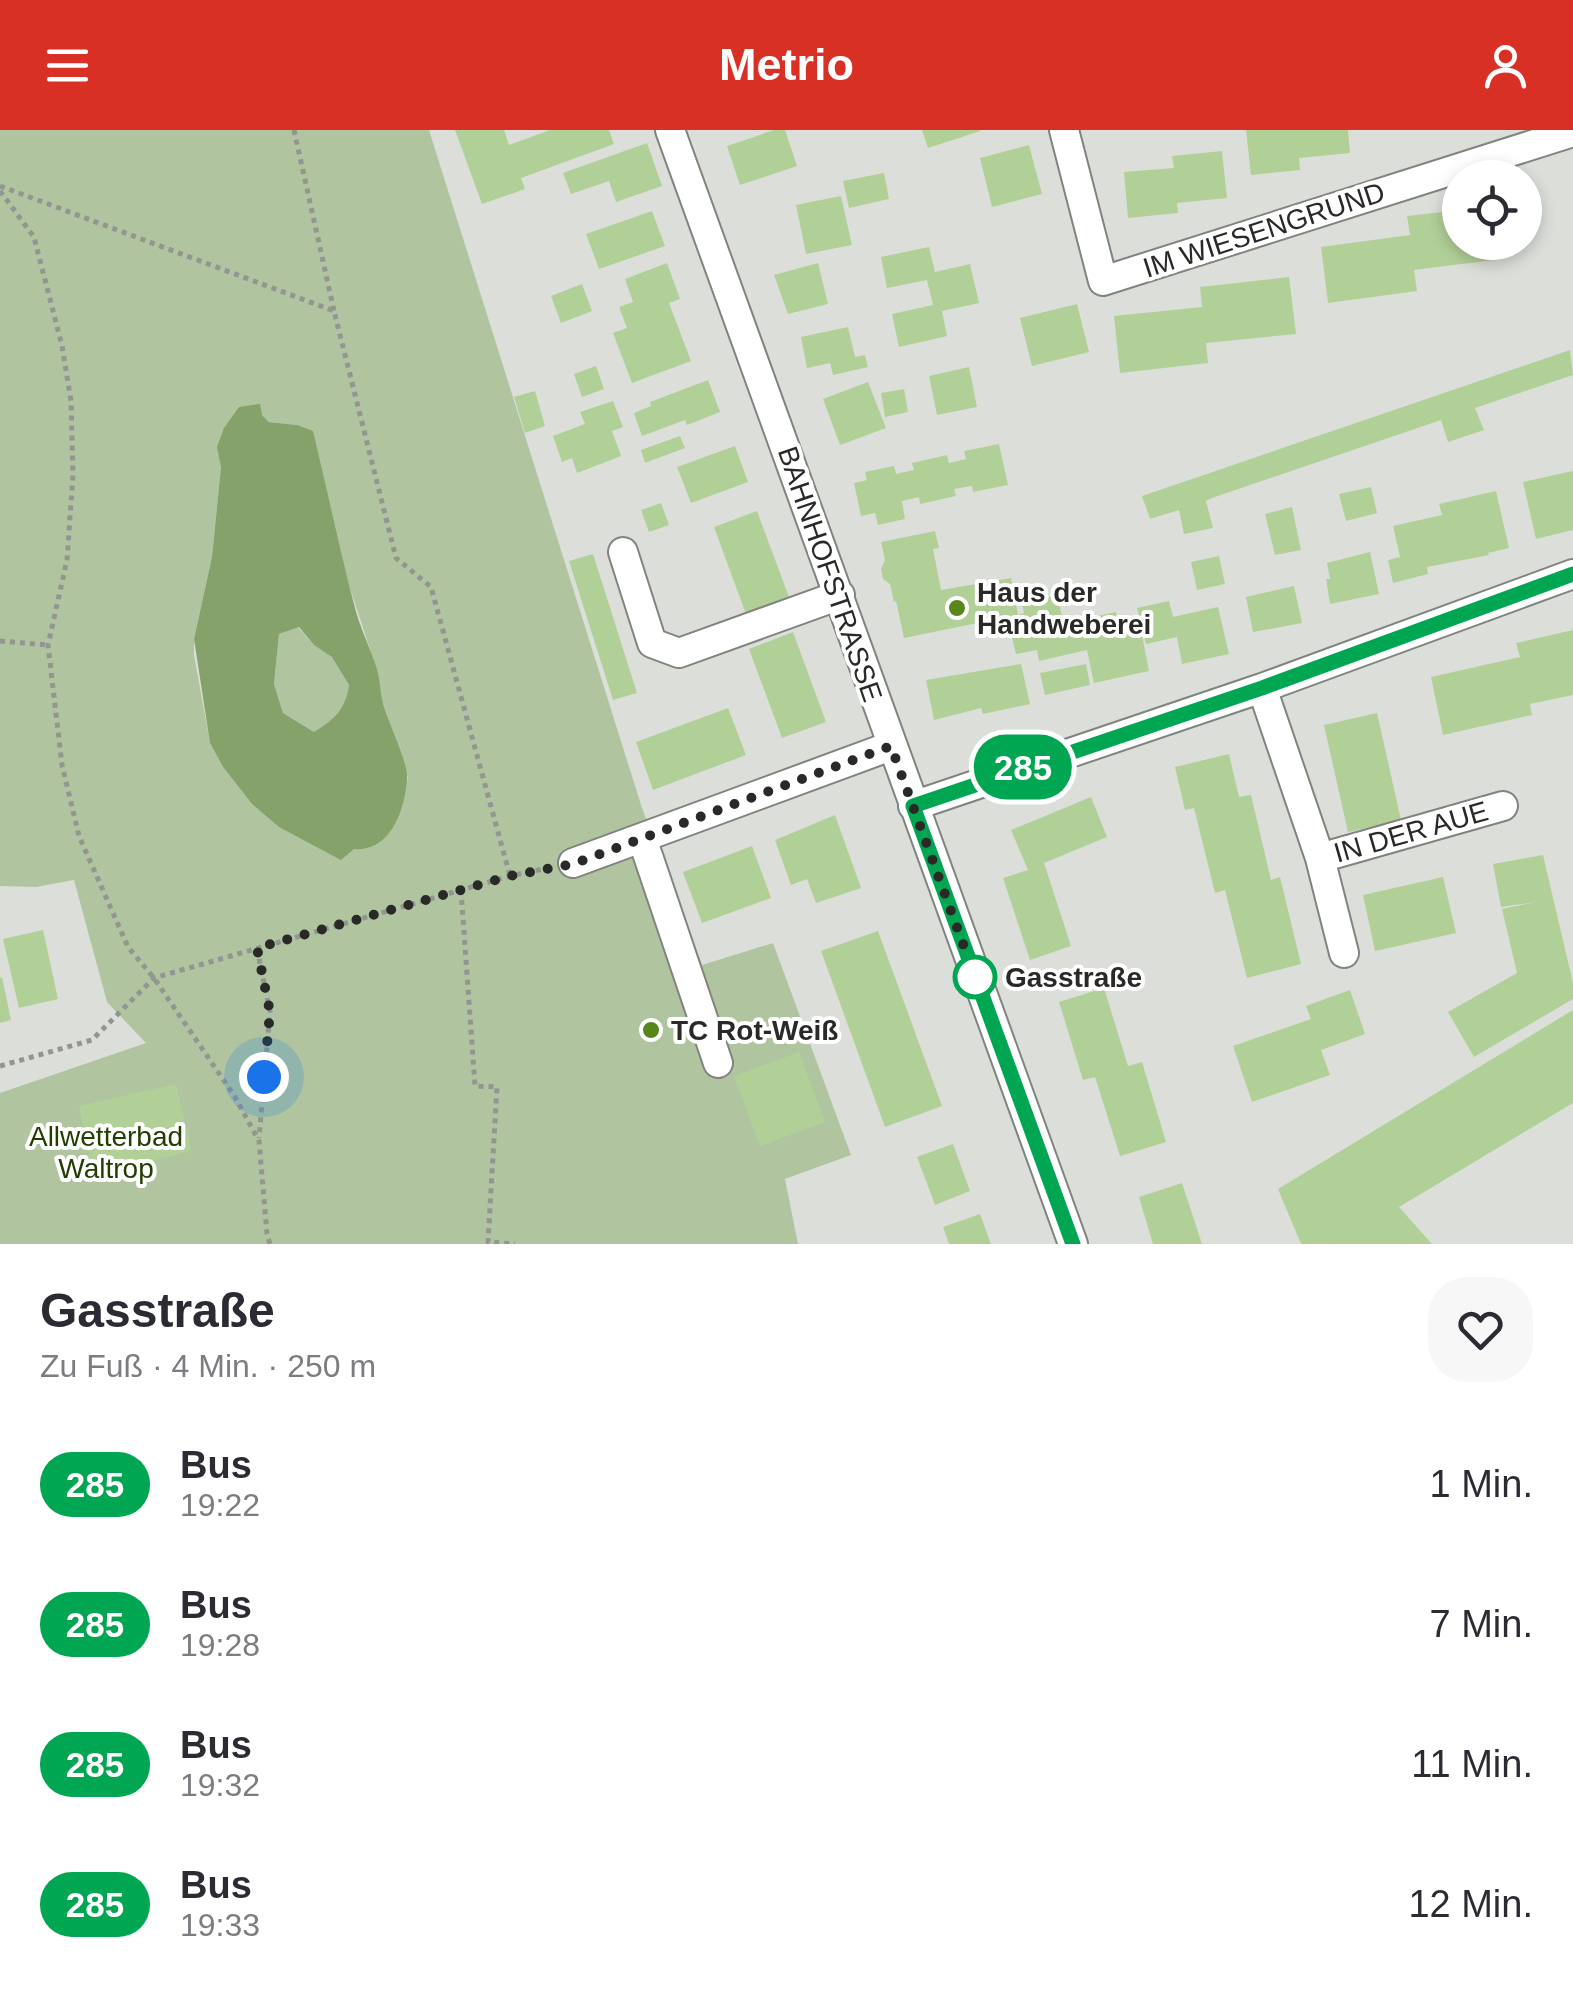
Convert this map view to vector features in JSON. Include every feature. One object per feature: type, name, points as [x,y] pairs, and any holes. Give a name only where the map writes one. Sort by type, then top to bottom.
[{"type":"street","name":"BAHNHOFSTRASSE","points":[[670,130],[1073,1244]]},
{"type":"street","name":"IM WIESENGRUND","points":[[1064,130],[1103,280],[1510,141],[1573,132]]},
{"type":"street","points":[[624,552],[652,642],[679,652],[840,595]]},
{"type":"street","points":[[913,806],[1262,688],[1573,574]]},
{"type":"street","name":"IN DER AUE","points":[[1262,688],[1320,858],[1344,954]]},
{"type":"street","points":[[573,864],[891,746]]},
{"type":"street","name":"IN DER AUE","points":[[1320,858],[1503,806]]},
{"type":"street","points":[[642,838],[718,1064]]},
{"type":"path","points":[[294,130],[334,311],[396,558],[431,587],[510,876]]},
{"type":"path","points":[[0,188],[334,311]]},
{"type":"path","points":[[0,188],[34,237],[62,346],[70,401],[73,475],[68,560],[48,645],[62,765],[79,836],[128,948],[154,978],[235,1097],[259,1141]]},
{"type":"path","points":[[0,641],[48,645]]},
{"type":"path","points":[[0,1066],[92,1040],[154,978],[510,876],[573,864]]},
{"type":"path","points":[[461,890],[476,1086],[497,1087],[488,1242],[515,1244]]},
{"type":"path","points":[[257,948],[270,1012],[259,1141],[270,1244]]},
{"type":"green space","name":"Allwetterbad Waltrop","points":[[0,130],[429,130],[642,808],[702,965],[773,943],[851,1155],[785,1179],[798,1244],[0,1244],[0,1093],[146,1043],[107,1002],[74,880],[36,887],[0,886]],"holes":[[[262,415],[269,422],[297,425],[408,778],[403,791],[280,827],[252,804],[210,743],[194,655],[212,557],[221,467]]]},
{"type":"green space","points":[[298,627],[314,645],[332,656],[349,685],[338,713],[314,732],[283,713],[274,684],[279,634]]},
{"type":"shaded area","points":[[260,404],[262,415],[269,422],[313,431],[356,612],[407,772],[403,803],[387,836],[378,844],[354,849],[341,860],[279,827],[252,804],[210,743],[194,639],[212,557],[221,467],[217,447],[224,428],[239,407]],"holes":[[[299,627],[314,645],[332,657],[349,685],[338,713],[314,732],[283,713],[274,684],[279,634]]]},
{"type":"building","points":[[455,130],[504,130],[509,145],[550,130],[609,130],[614,144],[521,178],[525,189],[482,204]]},
{"type":"building","points":[[785,130],[797,166],[740,185],[727,146]]},
{"type":"building","points":[[922,130],[980,130],[980,131],[928,148]]},
{"type":"building","points":[[1246,130],[1348,130],[1350,153],[1299,158],[1300,170],[1251,175]]},
{"type":"building","points":[[647,143],[662,186],[616,202],[609,181],[571,194],[563,173]]},
{"type":"building","points":[[1029,145],[1042,194],[992,207],[980,158]]},
{"type":"building","points":[[1222,151],[1227,198],[1177,203],[1178,213],[1128,218],[1124,172],[1174,168],[1172,156]]},
{"type":"building","points":[[884,173],[889,199],[849,208],[843,181]]},
{"type":"building","points":[[841,196],[852,245],[806,254],[796,205]]},
{"type":"building","points":[[652,211],[665,246],[599,269],[586,234]]},
{"type":"building","points":[[1442,212],[1442,260],[1494,260],[1414,270],[1417,291],[1328,303],[1321,247],[1410,235],[1407,216]]},
{"type":"building","points":[[929,247],[935,272],[970,264],[979,303],[942,311],[947,336],[899,347],[892,314],[933,305],[927,280],[887,288],[881,257]]},
{"type":"building","points":[[667,263],[680,299],[669,303],[691,361],[632,383],[613,333],[627,328],[619,307],[633,302],[625,279]]},
{"type":"building","points":[[818,263],[828,304],[788,314],[774,275]]},
{"type":"building","points":[[1289,277],[1296,334],[1206,343],[1208,363],[1120,373],[1114,316],[1202,307],[1200,287]]},
{"type":"building","points":[[582,284],[592,311],[561,323],[551,296]]},
{"type":"building","points":[[1077,304],[1089,352],[1032,366],[1020,318]]},
{"type":"building","points":[[848,327],[855,357],[865,355],[868,367],[833,375],[830,363],[807,368],[801,337]]},
{"type":"building","points":[[1570,350],[1573,375],[1475,408],[1484,430],[1448,442],[1441,420],[1212,498],[1206,501],[1213,528],[1184,534],[1179,510],[1150,519],[1142,496]]},
{"type":"building","points":[[596,366],[604,389],[582,397],[574,374]]},
{"type":"building","points":[[969,367],[977,407],[937,415],[929,376]]},
{"type":"building","points":[[708,380],[720,412],[642,436],[634,413],[651,406],[650,402]]},
{"type":"building","points":[[868,382],[886,428],[840,445],[823,399]]},
{"type":"building","points":[[904,389],[908,412],[885,417],[881,393]]},
{"type":"building","points":[[535,391],[545,426],[525,433],[514,397]]},
{"type":"building","points":[[613,401],[623,427],[612,431],[621,456],[577,473],[572,458],[562,462],[553,436],[585,424],[580,412]]},
{"type":"building","points":[[680,436],[685,448],[645,463],[641,450]]},
{"type":"building","points":[[999,444],[1008,485],[973,492],[972,486],[954,489],[956,496],[920,504],[919,497],[902,501],[905,519],[878,525],[875,513],[861,516],[854,483],[867,480],[865,472],[894,466],[896,474],[914,470],[912,463],[947,455],[949,463],[966,459],[964,451]]},
{"type":"building","points":[[735,446],[748,482],[691,503],[677,467]]},
{"type":"building","points":[[1573,471],[1573,530],[1536,539],[1523,482]]},
{"type":"building","points":[[1371,487],[1377,513],[1346,521],[1339,494]]},
{"type":"building","points":[[1496,491],[1509,548],[1427,567],[1428,574],[1393,583],[1388,560],[1400,557],[1393,526],[1442,515],[1439,504]]},
{"type":"building","points":[[661,503],[669,525],[649,532],[641,510]]},
{"type":"building","points":[[1292,507],[1301,550],[1275,555],[1265,514]]},
{"type":"building","points":[[757,511],[790,600],[747,617],[714,527]]},
{"type":"building","points":[[935,531],[939,548],[933,549],[941,590],[1011,578],[1018,615],[1024,613],[1020,595],[1030,593],[1031,601],[1057,595],[1066,633],[1081,630],[1079,620],[1116,612],[1117,619],[1138,615],[1149,671],[1094,683],[1087,650],[1039,661],[1037,650],[1016,654],[1007,617],[904,638],[890,584],[883,579],[881,569],[885,560],[881,542]]},
{"type":"building","points":[[1370,552],[1379,594],[1330,604],[1327,563]]},
{"type":"building","points":[[593,554],[637,693],[613,700],[569,561]]},
{"type":"building","points":[[1219,556],[1225,584],[1197,590],[1191,562]]},
{"type":"building","points":[[1294,586],[1302,623],[1253,632],[1246,597]]},
{"type":"building","points":[[1169,601],[1173,617],[1218,607],[1229,654],[1182,664],[1177,637],[1146,644],[1137,608]]},
{"type":"building","points":[[1573,630],[1573,695],[1530,704],[1532,715],[1443,735],[1431,677],[1520,657],[1516,643]]},
{"type":"building","points":[[793,632],[826,722],[782,738],[749,649]]},
{"type":"building","points":[[1021,664],[1030,704],[983,714],[981,708],[934,720],[926,680]]},
{"type":"building","points":[[1086,664],[1090,685],[1045,695],[1040,673]]},
{"type":"building","points":[[728,708],[746,755],[653,790],[636,742]]},
{"type":"building","points":[[1377,713],[1401,820],[1348,832],[1324,725]]},
{"type":"building","points":[[1229,754],[1239,797],[1251,795],[1271,880],[1280,877],[1301,964],[1247,978],[1225,890],[1215,893],[1194,808],[1185,810],[1175,767]]},
{"type":"building","points":[[1091,797],[1107,837],[1044,863],[1071,946],[1030,960],[1003,878],[1028,870],[1011,830]]},
{"type":"building","points":[[835,815],[861,888],[816,903],[807,879],[791,885],[775,840]]},
{"type":"building","points":[[752,846],[771,898],[702,923],[683,872]]},
{"type":"building","points":[[1543,855],[1573,983],[1573,999],[1474,1057],[1448,1012],[1517,973],[1502,909],[1536,902],[1501,907],[1493,864]]},
{"type":"building","points":[[1443,877],[1456,933],[1375,951],[1363,895]]},
{"type":"building","points":[[43,930],[58,999],[19,1008],[3,939]]},
{"type":"building","points":[[878,931],[942,1106],[885,1127],[821,951]]},
{"type":"building","points":[[0,978],[11,1020],[0,1023]]},
{"type":"building","points":[[1104,988],[1128,1066],[1142,1062],[1166,1142],[1120,1156],[1095,1077],[1083,1080],[1059,1002]]},
{"type":"building","points":[[1350,990],[1365,1034],[1321,1050],[1330,1075],[1252,1102],[1233,1046],[1311,1019],[1306,1006]]},
{"type":"building","points":[[1573,1010],[1573,1103],[1399,1207],[1432,1244],[1301,1244],[1278,1189]]},
{"type":"building","points":[[799,1052],[825,1122],[760,1146],[734,1076]]},
{"type":"building","points":[[176,1084],[191,1151],[93,1175],[79,1106]]},
{"type":"building","points":[[953,1144],[970,1191],[935,1205],[917,1157]]},
{"type":"building","points":[[1182,1183],[1202,1244],[1153,1244],[1139,1197]]},
{"type":"building","points":[[980,1214],[991,1244],[949,1244],[943,1227]]},
{"type":"bus line","name":"285","points":[[1073,1244],[913,806],[1262,688],[1573,574]]},
{"type":"place","name":"Haus der Handweberei","points":[[957,608]]},
{"type":"place","name":"Gasstraße","points":[[975,977]]},
{"type":"place","name":"TC Rot-Weiß","points":[[651,1030]]},
{"type":"route","points":[[264,1077],[270,1012],[257,948],[510,876],[573,864],[891,746],[975,977]]}]
